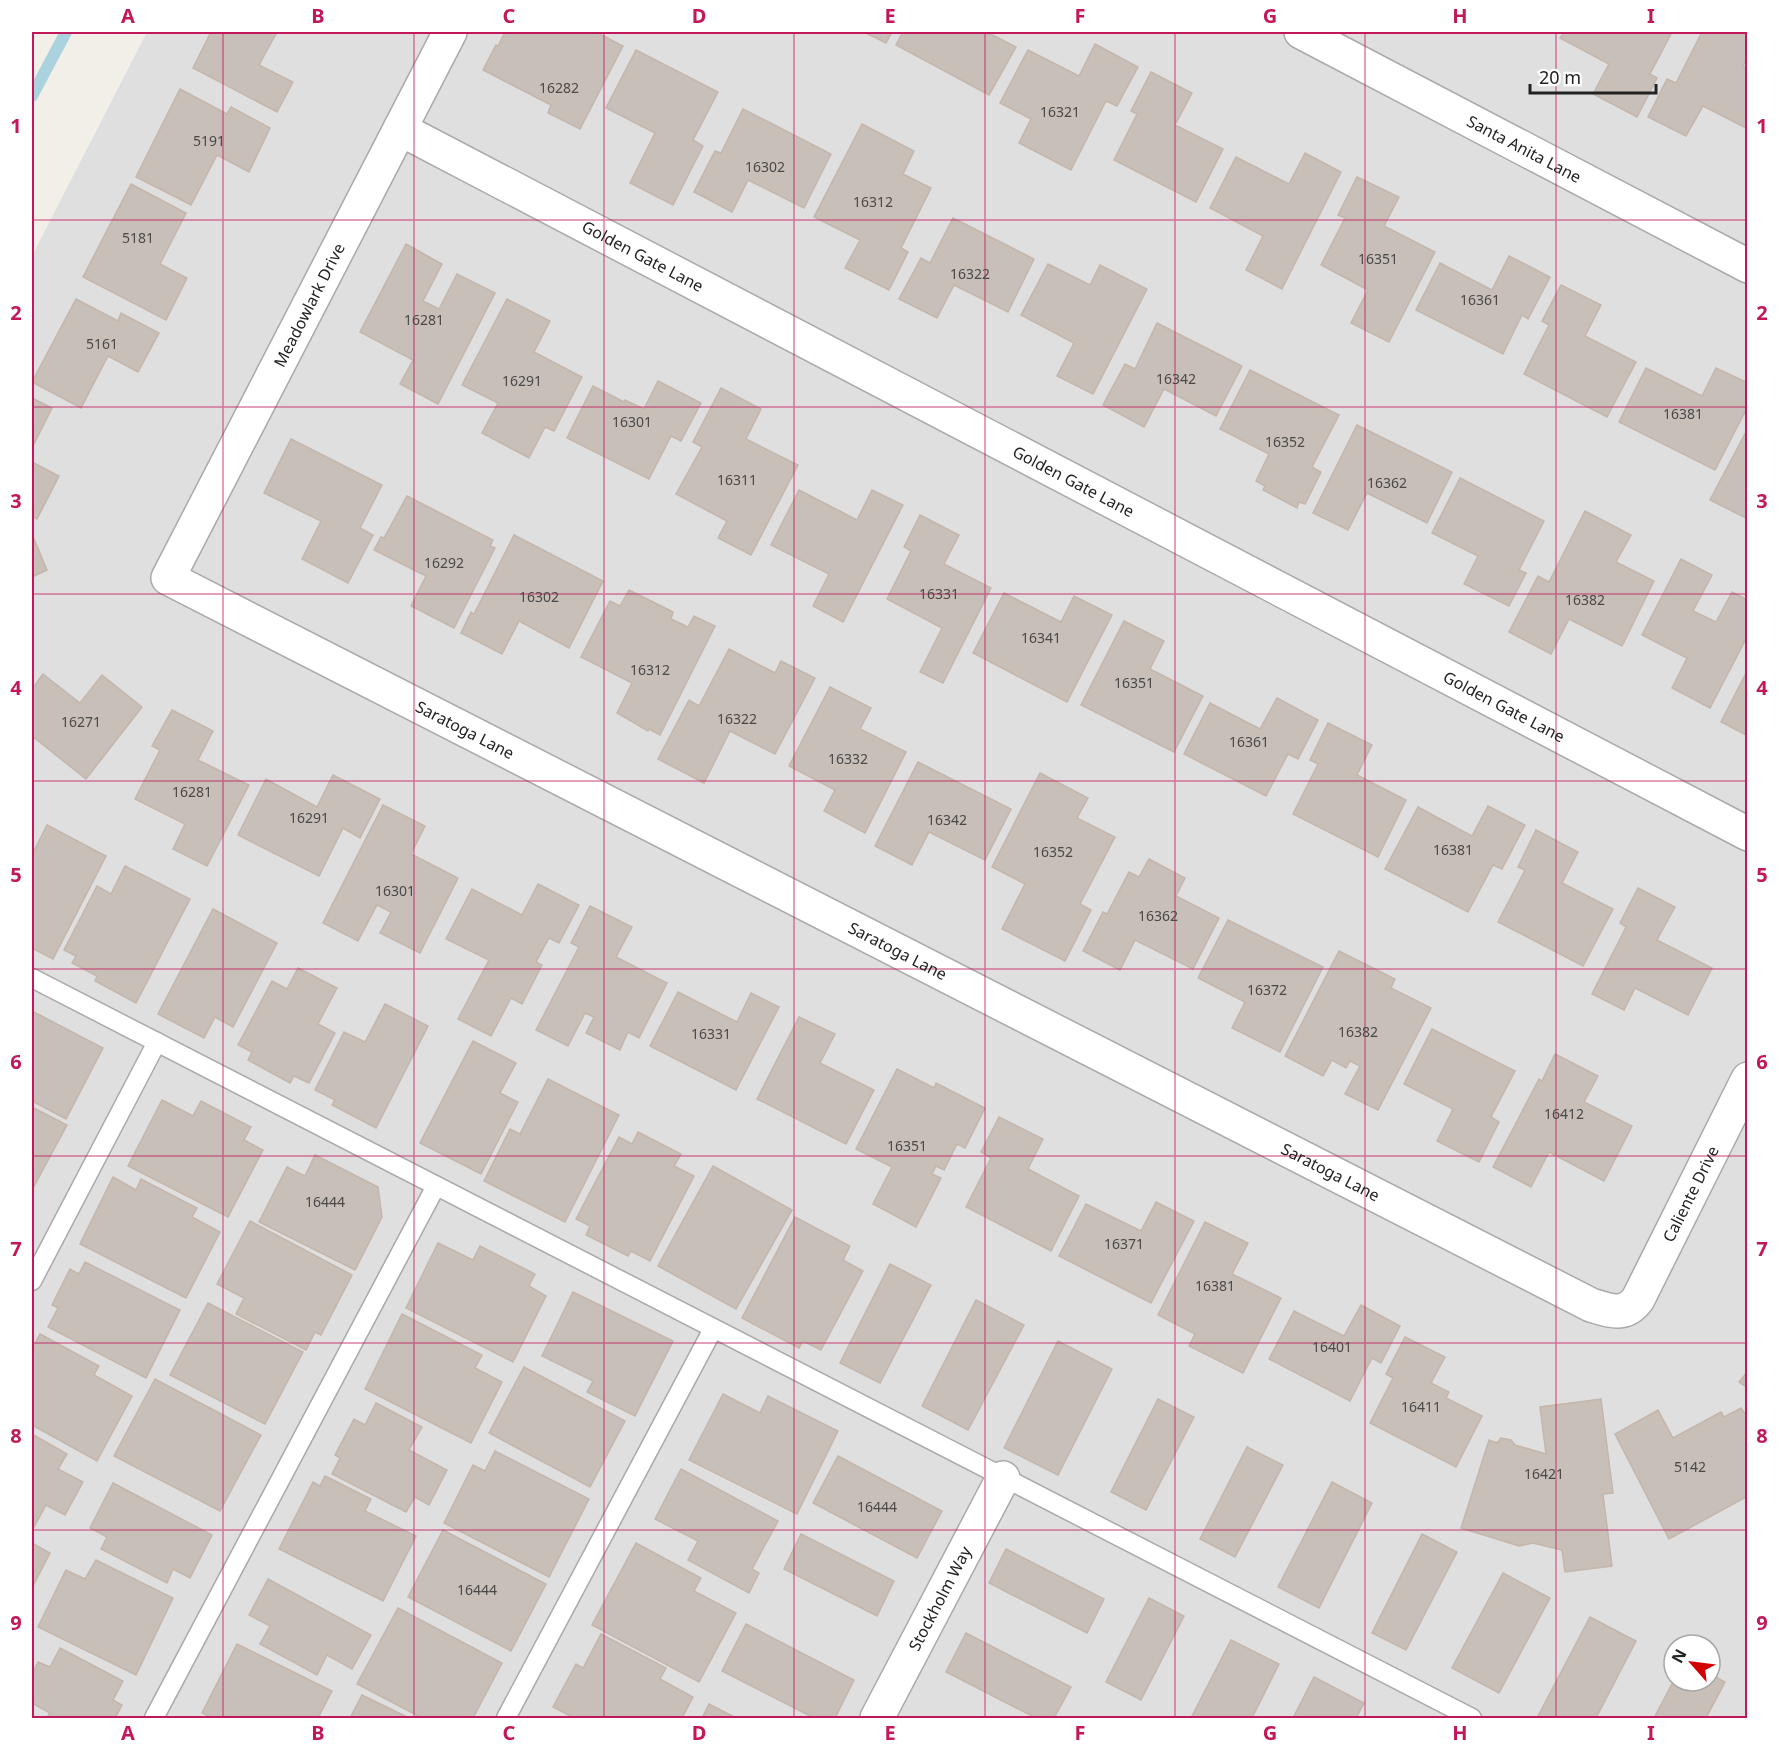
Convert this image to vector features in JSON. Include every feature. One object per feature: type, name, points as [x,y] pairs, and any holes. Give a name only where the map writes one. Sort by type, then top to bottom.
[{"type":"street","name":"Meadowlark Drive","points":[[168,578],[450,32]]},
{"type":"street","name":"Santa Anita Lane","points":[[1301,32],[1748,266]]},
{"type":"street","name":"Golden Gate Lane","points":[[400,129],[1748,834]]},
{"type":"street","name":"Saratoga Lane","points":[[168,578],[1591,1305],[1615,1311],[1631,1308]]},
{"type":"street","name":"Caliente Drive","points":[[1631,1308],[1643,1289],[1748,1079]]},
{"type":"street","name":"Stockholm Way","points":[[877,1719],[1003,1478]]},
{"type":"lane","points":[[32,978],[1472,1719]]},
{"type":"lane","points":[[32,1281],[157,1042]]},
{"type":"lane","points":[[154,1719],[436,1186]]},
{"type":"lane","points":[[506,1719],[713,1329]]},
{"type":"shaded area","points":[[147,32],[1747,32],[1747,1718],[32,1718],[32,256]]},
{"type":"building","points":[[211,32],[277,32],[259,65],[293,82],[277,112],[193,68]]},
{"type":"building","points":[[505,32],[596,32],[623,46],[580,129],[548,113],[551,105],[483,70]]},
{"type":"building","points":[[864,32],[892,32],[886,43]]},
{"type":"building","points":[[903,32],[987,32],[1016,47],[989,95],[896,45]]},
{"type":"building","points":[[1564,32],[1672,32],[1650,74],[1657,78],[1637,117],[1593,94],[1609,64],[1560,38]]},
{"type":"building","points":[[1702,32],[1748,33],[1748,56],[1743,66],[1748,68],[1748,129],[1703,106],[1686,136],[1648,117],[1667,79],[1676,83]]},
{"type":"building","points":[[1095,44],[1138,67],[1117,106],[1106,101],[1071,170],[1019,143],[1031,119],[1000,103],[1028,50],[1079,76]]},
{"type":"building","points":[[636,50],[718,92],[693,140],[703,146],[673,205],[630,183],[655,133],[606,108]]},
{"type":"building","points":[[1151,72],[1192,93],[1175,125],[1223,149],[1196,202],[1114,160],[1137,114],[1131,111]]},
{"type":"building","points":[[180,89],[227,114],[231,107],[270,128],[249,172],[217,155],[191,205],[136,177]]},
{"type":"building","points":[[743,109],[831,154],[804,208],[748,180],[732,212],[694,192],[715,151],[721,153]]},
{"type":"building","points":[[862,124],[914,151],[903,174],[931,188],[901,248],[908,252],[889,290],[845,268],[860,240],[814,217]]},
{"type":"building","points":[[1305,153],[1341,172],[1282,289],[1246,270],[1263,236],[1210,208],[1236,157],[1289,184]]},
{"type":"building","points":[[1357,177],[1399,197],[1384,226],[1435,252],[1389,342],[1351,323],[1368,290],[1321,265],[1345,218],[1338,215]]},
{"type":"building","points":[[131,184],[186,213],[160,264],[187,278],[166,320],[83,277]]},
{"type":"building","points":[[953,218],[1034,259],[1008,312],[954,285],[937,318],[899,299],[921,258],[930,263]]},
{"type":"building","points":[[406,244],[442,264],[423,301],[439,309],[457,274],[495,293],[438,404],[400,384],[413,360],[360,332]]},
{"type":"building","points":[[1509,256],[1550,277],[1528,319],[1522,315],[1503,354],[1416,310],[1440,263],[1492,290]]},
{"type":"building","points":[[1048,264],[1090,285],[1100,265],[1147,289],[1093,394],[1057,376],[1074,343],[1021,315]]},
{"type":"building","points":[[1561,285],[1601,305],[1585,336],[1636,362],[1607,417],[1524,374],[1549,325],[1542,321]]},
{"type":"building","points":[[76,299],[118,321],[121,313],[159,333],[138,372],[108,356],[81,408],[32,382]]},
{"type":"building","points":[[507,299],[550,321],[534,352],[582,377],[554,431],[545,427],[529,458],[482,433],[498,403],[462,385]]},
{"type":"building","points":[[1157,323],[1242,366],[1216,416],[1164,389],[1144,427],[1103,405],[1125,364],[1135,369]]},
{"type":"building","points":[[1646,368],[1702,396],[1716,368],[1748,383],[1748,406],[1715,470],[1619,422]]},
{"type":"building","points":[[1250,370],[1339,415],[1312,467],[1321,472],[1305,504],[1299,502],[1297,508],[1263,490],[1265,486],[1256,481],[1269,454],[1220,429]]},
{"type":"building","points":[[658,381],[701,403],[681,441],[671,436],[649,479],[567,438],[593,386],[624,402],[625,400],[644,409]]},
{"type":"building","points":[[721,388],[761,409],[746,439],[798,465],[751,555],[718,538],[727,521],[676,494],[702,447],[693,442]]},
{"type":"building","points":[[32,398],[52,408],[32,448]]},
{"type":"building","points":[[1357,425],[1452,472],[1427,523],[1367,493],[1348,530],[1313,513]]},
{"type":"building","points":[[1748,428],[1748,519],[1710,500]]},
{"type":"building","points":[[291,439],[382,485],[360,528],[373,535],[348,583],[302,559],[321,521],[264,493]]},
{"type":"building","points":[[32,462],[59,476],[37,519],[32,516]]},
{"type":"building","points":[[1460,478],[1544,521],[1519,570],[1526,573],[1509,606],[1464,584],[1478,556],[1432,533]]},
{"type":"building","points":[[799,490],[857,520],[872,490],[903,505],[843,622],[813,606],[829,574],[771,545]]},
{"type":"building","points":[[407,496],[493,540],[490,546],[495,548],[454,628],[411,606],[426,576],[374,550],[381,537],[384,538]]},
{"type":"building","points":[[1585,511],[1631,535],[1616,562],[1654,581],[1622,646],[1569,619],[1551,654],[1509,632],[1538,576],[1549,582]]},
{"type":"building","points":[[920,515],[959,535],[944,564],[991,588],[943,683],[920,672],[942,628],[887,599],[911,551],[904,547]]},
{"type":"building","points":[[32,534],[47,570],[32,577]]},
{"type":"building","points":[[514,535],[603,581],[569,648],[519,621],[502,654],[461,633],[471,612],[474,614]]},
{"type":"building","points":[[1681,559],[1712,575],[1693,611],[1716,622],[1732,592],[1748,600],[1748,635],[1710,708],[1672,688],[1687,658],[1642,635]]},
{"type":"building","points":[[629,590],[673,612],[671,619],[688,627],[694,616],[715,626],[660,735],[649,729],[648,731],[617,713],[632,683],[581,657],[610,601],[620,606]]},
{"type":"building","points":[[1004,593],[1061,622],[1074,596],[1112,615],[1067,702],[973,653]]},
{"type":"building","points":[[1124,621],[1164,641],[1150,669],[1203,696],[1174,752],[1081,705]]},
{"type":"building","points":[[729,649],[775,673],[781,661],[815,678],[775,754],[730,731],[704,783],[658,759],[689,700],[699,706]]},
{"type":"building","points":[[1748,669],[1748,736],[1721,722]]},
{"type":"building","points":[[43,674],[80,703],[102,675],[142,707],[86,779],[32,736],[32,689]]},
{"type":"building","points":[[830,687],[871,708],[860,729],[906,752],[865,833],[824,811],[835,790],[789,766]]},
{"type":"building","points":[[1277,698],[1318,720],[1298,759],[1288,754],[1266,796],[1184,754],[1210,703],[1260,729]]},
{"type":"building","points":[[172,710],[213,731],[198,760],[249,785],[207,866],[173,849],[185,824],[135,799],[160,750],[152,746]]},
{"type":"building","points":[[1328,723],[1372,745],[1357,775],[1406,800],[1378,857],[1293,814],[1318,764],[1310,760]]},
{"type":"building","points":[[918,762],[1011,809],[985,860],[929,832],[912,865],[875,846]]},
{"type":"building","points":[[1040,773],[1088,798],[1077,818],[1115,837],[1080,904],[1091,910],[1065,961],[1002,929],[1025,884],[992,867]]},
{"type":"building","points":[[333,775],[380,799],[360,838],[343,828],[319,876],[238,835],[266,779],[317,807]]},
{"type":"building","points":[[383,805],[425,826],[411,854],[458,878],[420,953],[380,933],[391,912],[377,905],[358,941],[323,923]]},
{"type":"building","points":[[1488,806],[1525,825],[1502,869],[1493,865],[1468,912],[1385,869],[1418,807],[1472,836]]},
{"type":"building","points":[[47,825],[106,856],[53,959],[32,948],[32,855]]},
{"type":"building","points":[[1536,830],[1578,852],[1562,883],[1613,909],[1583,966],[1498,922],[1525,870],[1518,867]]},
{"type":"building","points":[[1149,859],[1185,878],[1176,896],[1219,918],[1193,969],[1135,940],[1120,970],[1083,951],[1103,912],[1107,914],[1129,872],[1139,877]]},
{"type":"building","points":[[125,866],[190,899],[136,1003],[95,981],[97,976],[72,963],[76,956],[64,950],[97,886],[111,894]]},
{"type":"building","points":[[538,884],[579,905],[559,943],[549,938],[536,962],[542,965],[522,1004],[511,998],[491,1036],[458,1019],[489,960],[446,939],[472,889],[522,915]]},
{"type":"building","points":[[1638,888],[1675,907],[1657,940],[1712,968],[1688,1015],[1635,988],[1624,1010],[1592,994],[1626,927],[1620,923]]},
{"type":"building","points":[[590,906],[632,927],[616,957],[667,983],[639,1038],[628,1032],[620,1050],[586,1033],[594,1017],[585,1013],[568,1046],[536,1030],[579,947],[571,943]]},
{"type":"building","points":[[213,909],[277,943],[233,1027],[215,1017],[204,1038],[158,1014]]},
{"type":"building","points":[[1228,920],[1323,967],[1280,1052],[1232,1028],[1245,1002],[1198,978]]},
{"type":"building","points":[[1339,951],[1395,979],[1391,988],[1431,1008],[1378,1110],[1345,1094],[1360,1066],[1350,1061],[1346,1068],[1332,1060],[1323,1076],[1285,1056]]},
{"type":"building","points":[[298,968],[337,988],[318,1024],[335,1033],[309,1083],[294,1076],[290,1083],[248,1060],[252,1052],[238,1045],[272,981],[287,989]]},
{"type":"building","points":[[678,992],[737,1022],[751,993],[779,1007],[736,1090],[650,1046]]},
{"type":"building","points":[[385,1004],[428,1026],[376,1128],[332,1105],[335,1100],[315,1090],[344,1032],[365,1042]]},
{"type":"building","points":[[32,1011],[103,1048],[66,1119],[32,1101]]},
{"type":"building","points":[[799,1017],[835,1034],[820,1063],[874,1090],[846,1144],[757,1099]]},
{"type":"building","points":[[1432,1029],[1515,1071],[1491,1117],[1499,1122],[1479,1162],[1437,1141],[1453,1109],[1404,1084]]},
{"type":"building","points":[[473,1041],[516,1063],[500,1093],[518,1102],[481,1174],[420,1143]]},
{"type":"building","points":[[1555,1054],[1598,1076],[1584,1102],[1632,1126],[1604,1181],[1549,1152],[1531,1187],[1493,1167],[1539,1079],[1542,1081]]},
{"type":"building","points":[[897,1069],[934,1088],[936,1083],[985,1108],[965,1148],[957,1144],[944,1170],[936,1166],[932,1174],[941,1178],[916,1227],[873,1204],[892,1167],[856,1149]]},
{"type":"building","points":[[548,1079],[619,1115],[565,1222],[484,1181],[510,1129],[520,1134]]},
{"type":"building","points":[[162,1100],[193,1116],[201,1101],[251,1127],[244,1140],[263,1150],[228,1217],[128,1166]]},
{"type":"building","points":[[32,1107],[67,1125],[32,1190]]},
{"type":"building","points":[[999,1117],[1043,1139],[1028,1169],[1079,1196],[1051,1251],[966,1207],[991,1158],[981,1152]]},
{"type":"building","points":[[638,1132],[681,1154],[674,1166],[694,1176],[650,1261],[631,1251],[628,1256],[586,1235],[590,1226],[576,1219],[619,1137],[632,1144]]},
{"type":"building","points":[[315,1155],[378,1187],[382,1217],[355,1270],[259,1222],[287,1167],[305,1176]]},
{"type":"building","points":[[713,1166],[792,1210],[736,1309],[658,1266]]},
{"type":"building","points":[[113,1177],[136,1190],[141,1179],[197,1208],[192,1217],[220,1232],[186,1298],[80,1244]]},
{"type":"building","points":[[1156,1202],[1194,1221],[1151,1303],[1059,1256],[1086,1204],[1141,1231]]},
{"type":"building","points":[[795,1217],[850,1246],[843,1260],[863,1271],[821,1350],[803,1341],[799,1348],[742,1318]]},
{"type":"building","points":[[250,1221],[352,1275],[321,1335],[315,1332],[306,1350],[236,1314],[244,1298],[217,1284]]},
{"type":"building","points":[[1205,1222],[1248,1243],[1232,1274],[1281,1298],[1243,1373],[1189,1346],[1195,1334],[1158,1315]]},
{"type":"building","points":[[438,1243],[473,1260],[480,1246],[535,1274],[529,1286],[546,1296],[513,1362],[406,1308]]},
{"type":"building","points":[[85,1262],[180,1310],[146,1378],[48,1327],[58,1308],[52,1305],[70,1269],[79,1274]]},
{"type":"building","points":[[890,1264],[931,1285],[880,1383],[840,1363]]},
{"type":"building","points":[[573,1292],[673,1341],[635,1416],[587,1392],[593,1381],[542,1356]]},
{"type":"building","points":[[976,1300],[1024,1325],[968,1430],[922,1406]]},
{"type":"building","points":[[208,1303],[303,1352],[265,1424],[170,1375]]},
{"type":"building","points":[[1361,1305],[1400,1326],[1381,1363],[1372,1358],[1350,1401],[1269,1359],[1294,1311],[1344,1336]]},
{"type":"building","points":[[402,1314],[482,1355],[475,1368],[502,1382],[471,1443],[365,1389]]},
{"type":"building","points":[[40,1334],[99,1366],[94,1375],[132,1396],[97,1461],[32,1425],[32,1349]]},
{"type":"building","points":[[1405,1337],[1445,1357],[1431,1383],[1449,1392],[1446,1398],[1482,1416],[1456,1467],[1370,1423],[1393,1378],[1386,1374]]},
{"type":"building","points":[[1058,1341],[1112,1369],[1058,1475],[1004,1448]]},
{"type":"building","points":[[524,1367],[625,1421],[590,1487],[489,1433]]},
{"type":"building","points":[[1748,1371],[1748,1388],[1739,1382]]},
{"type":"building","points":[[155,1379],[261,1435],[220,1511],[114,1456]]},
{"type":"building","points":[[723,1394],[760,1413],[768,1396],[838,1431],[797,1514],[689,1460]]},
{"type":"building","points":[[1158,1399],[1194,1417],[1146,1510],[1111,1492]]},
{"type":"building","points":[[1601,1399],[1613,1493],[1603,1494],[1612,1566],[1565,1572],[1562,1550],[1533,1543],[1519,1546],[1461,1528],[1489,1440],[1497,1443],[1501,1438],[1511,1440],[1515,1445],[1546,1454],[1540,1407]]},
{"type":"building","points":[[376,1403],[422,1427],[409,1450],[447,1470],[429,1505],[415,1497],[406,1512],[332,1474],[340,1458],[335,1455],[354,1419],[365,1425]]},
{"type":"building","points":[[1741,1408],[1748,1418],[1748,1496],[1669,1539],[1615,1434],[1658,1410],[1673,1438],[1721,1412],[1724,1417]]},
{"type":"building","points":[[32,1434],[67,1454],[58,1469],[83,1482],[65,1515],[46,1505],[34,1527],[32,1526]]},
{"type":"building","points":[[1247,1447],[1283,1465],[1235,1557],[1200,1539]]},
{"type":"building","points":[[495,1451],[589,1499],[549,1577],[444,1523],[473,1465],[485,1471]]},
{"type":"building","points":[[838,1456],[942,1511],[917,1558],[813,1503]]},
{"type":"building","points":[[681,1469],[778,1521],[752,1569],[759,1573],[749,1593],[688,1560],[698,1541],[655,1519]]},
{"type":"building","points":[[325,1476],[371,1499],[365,1511],[416,1536],[383,1601],[279,1549],[313,1482],[320,1486]]},
{"type":"building","points":[[1332,1482],[1372,1503],[1319,1608],[1278,1587]]},
{"type":"building","points":[[113,1483],[212,1535],[190,1578],[173,1569],[167,1583],[101,1549],[107,1537],[90,1528]]},
{"type":"building","points":[[443,1530],[546,1584],[511,1651],[408,1597]]},
{"type":"building","points":[[801,1534],[894,1581],[877,1616],[784,1569]]},
{"type":"building","points":[[1422,1534],[1457,1552],[1406,1650],[1372,1633]]},
{"type":"building","points":[[32,1543],[50,1553],[32,1588]]},
{"type":"building","points":[[636,1543],[701,1578],[694,1591],[736,1613],[699,1682],[592,1625]]},
{"type":"building","points":[[1006,1549],[1104,1599],[1087,1633],[989,1583]]},
{"type":"building","points":[[96,1560],[173,1598],[136,1675],[38,1627],[66,1570],[85,1579]]},
{"type":"building","points":[[1503,1573],[1550,1598],[1499,1693],[1452,1668]]},
{"type":"building","points":[[268,1579],[371,1635],[352,1669],[327,1655],[317,1675],[260,1644],[270,1626],[249,1615]]},
{"type":"building","points":[[1149,1598],[1184,1616],[1141,1700],[1106,1682]]},
{"type":"building","points":[[398,1608],[502,1663],[473,1718],[422,1718],[357,1684]]},
{"type":"building","points":[[1590,1617],[1636,1641],[1596,1718],[1537,1718]]},
{"type":"building","points":[[746,1624],[854,1680],[835,1718],[814,1718],[722,1671]]},
{"type":"building","points":[[966,1633],[1071,1687],[1054,1718],[1036,1718],[946,1672]]},
{"type":"building","points":[[601,1634],[666,1668],[660,1679],[693,1697],[682,1718],[574,1718],[553,1707],[576,1664],[583,1668]]},
{"type":"building","points":[[1231,1640],[1279,1664],[1252,1718],[1191,1718]]},
{"type":"building","points":[[237,1644],[332,1691],[318,1718],[212,1718],[202,1713]]},
{"type":"building","points":[[60,1648],[123,1681],[113,1700],[122,1705],[115,1718],[47,1718],[50,1713],[32,1703],[32,1675],[38,1662],[50,1667]]},
{"type":"building","points":[[1314,1677],[1364,1703],[1356,1718],[1293,1718]]},
{"type":"building","points":[[1667,1693],[1719,1693],[1706,1718],[1654,1718]]},
{"type":"building","points":[[362,1695],[409,1718],[350,1718]]},
{"type":"building","points":[[709,1704],[736,1718],[702,1718]]},
{"type":"waterway","points":[[32,96],[66,32]]}]
